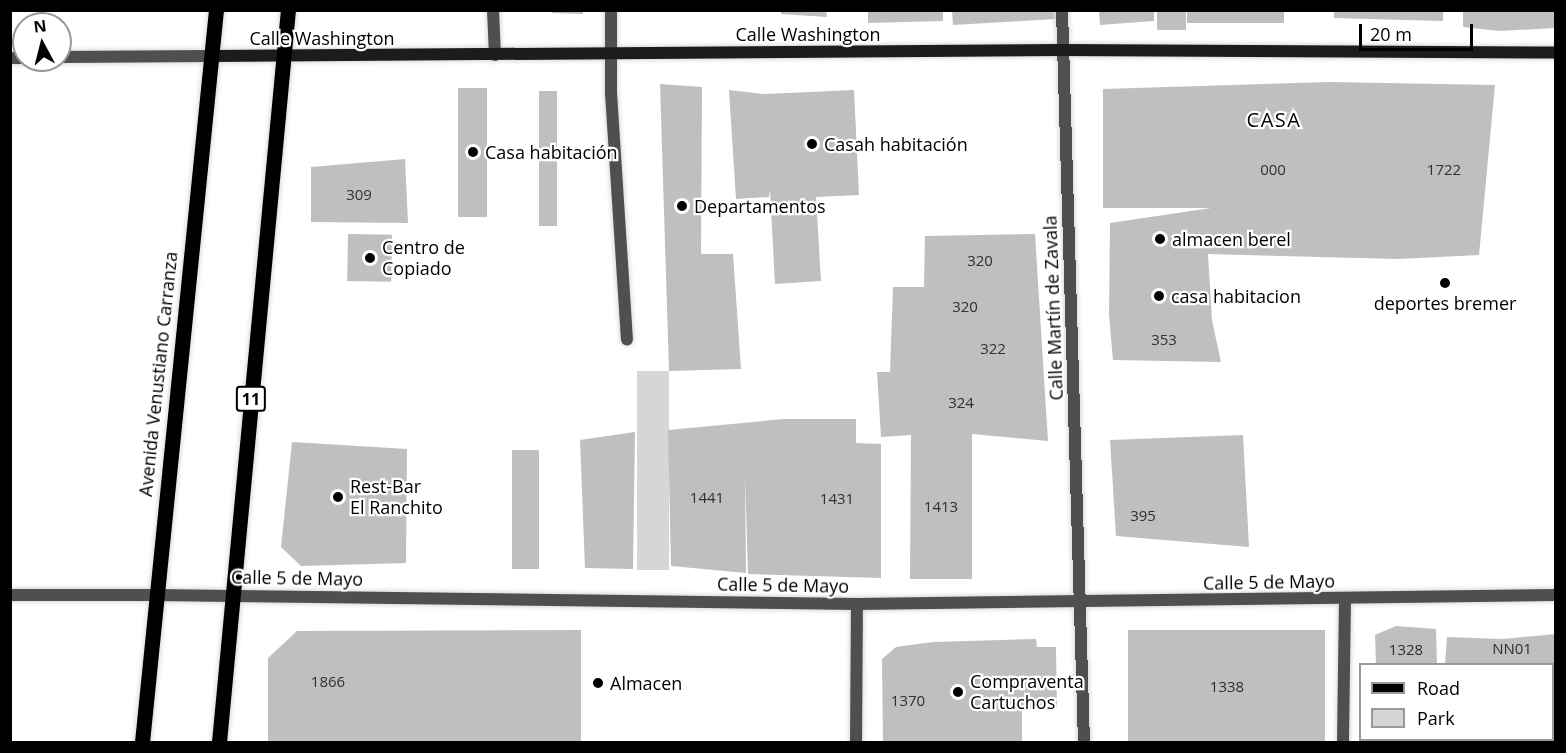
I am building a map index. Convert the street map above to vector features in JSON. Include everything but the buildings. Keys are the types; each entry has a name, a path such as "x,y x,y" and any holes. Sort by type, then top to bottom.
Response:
{"main road":[{"name":"Avenida Venustiano Carranza","path":"142,742 154,596 216,10"},
{"name":"11","path":"219,742 288,10"},
{"name":"Calle Washington","path":"211,56 1061,50 1556,53"}],"street":[{"path":"493,10 495,55"},
{"path":"611,10 611,54 627,339"},
{"name":"Calle Martín de Zavala","path":"1062,10 1061,50 1083,603 1084,742"},
{"name":"Calle Washington","path":"72,57 211,56"},
{"name":"Calle 5 de Mayo","path":"10,595 232,595 857,604 1083,603 1556,595"},
{"path":"1343,742 1344,599"},
{"path":"856,742 857,604"}],"green space":[{"path":"637,371 669,371 669,570 637,570"}],"place":[{"name":"Casah habitación","path":"812,144"},
{"name":"Casa habitación","path":"473,152"},
{"name":"Departamentos","path":"682,206"},
{"name":"almacen berel","path":"1160,239"},
{"name":"Centro de Copiado","path":"370,258"},
{"name":"deportes bremer","path":"1445,283"},
{"name":"casa habitacion","path":"1159,296"},
{"name":"Rest-Bar El Ranchito","path":"338,497"},
{"name":"Almacen","path":"598,683"},
{"name":"Compraventa Cartuchos","path":"958,692"}],"district":[{"name":"CASA","path":"1274,119"}]}
